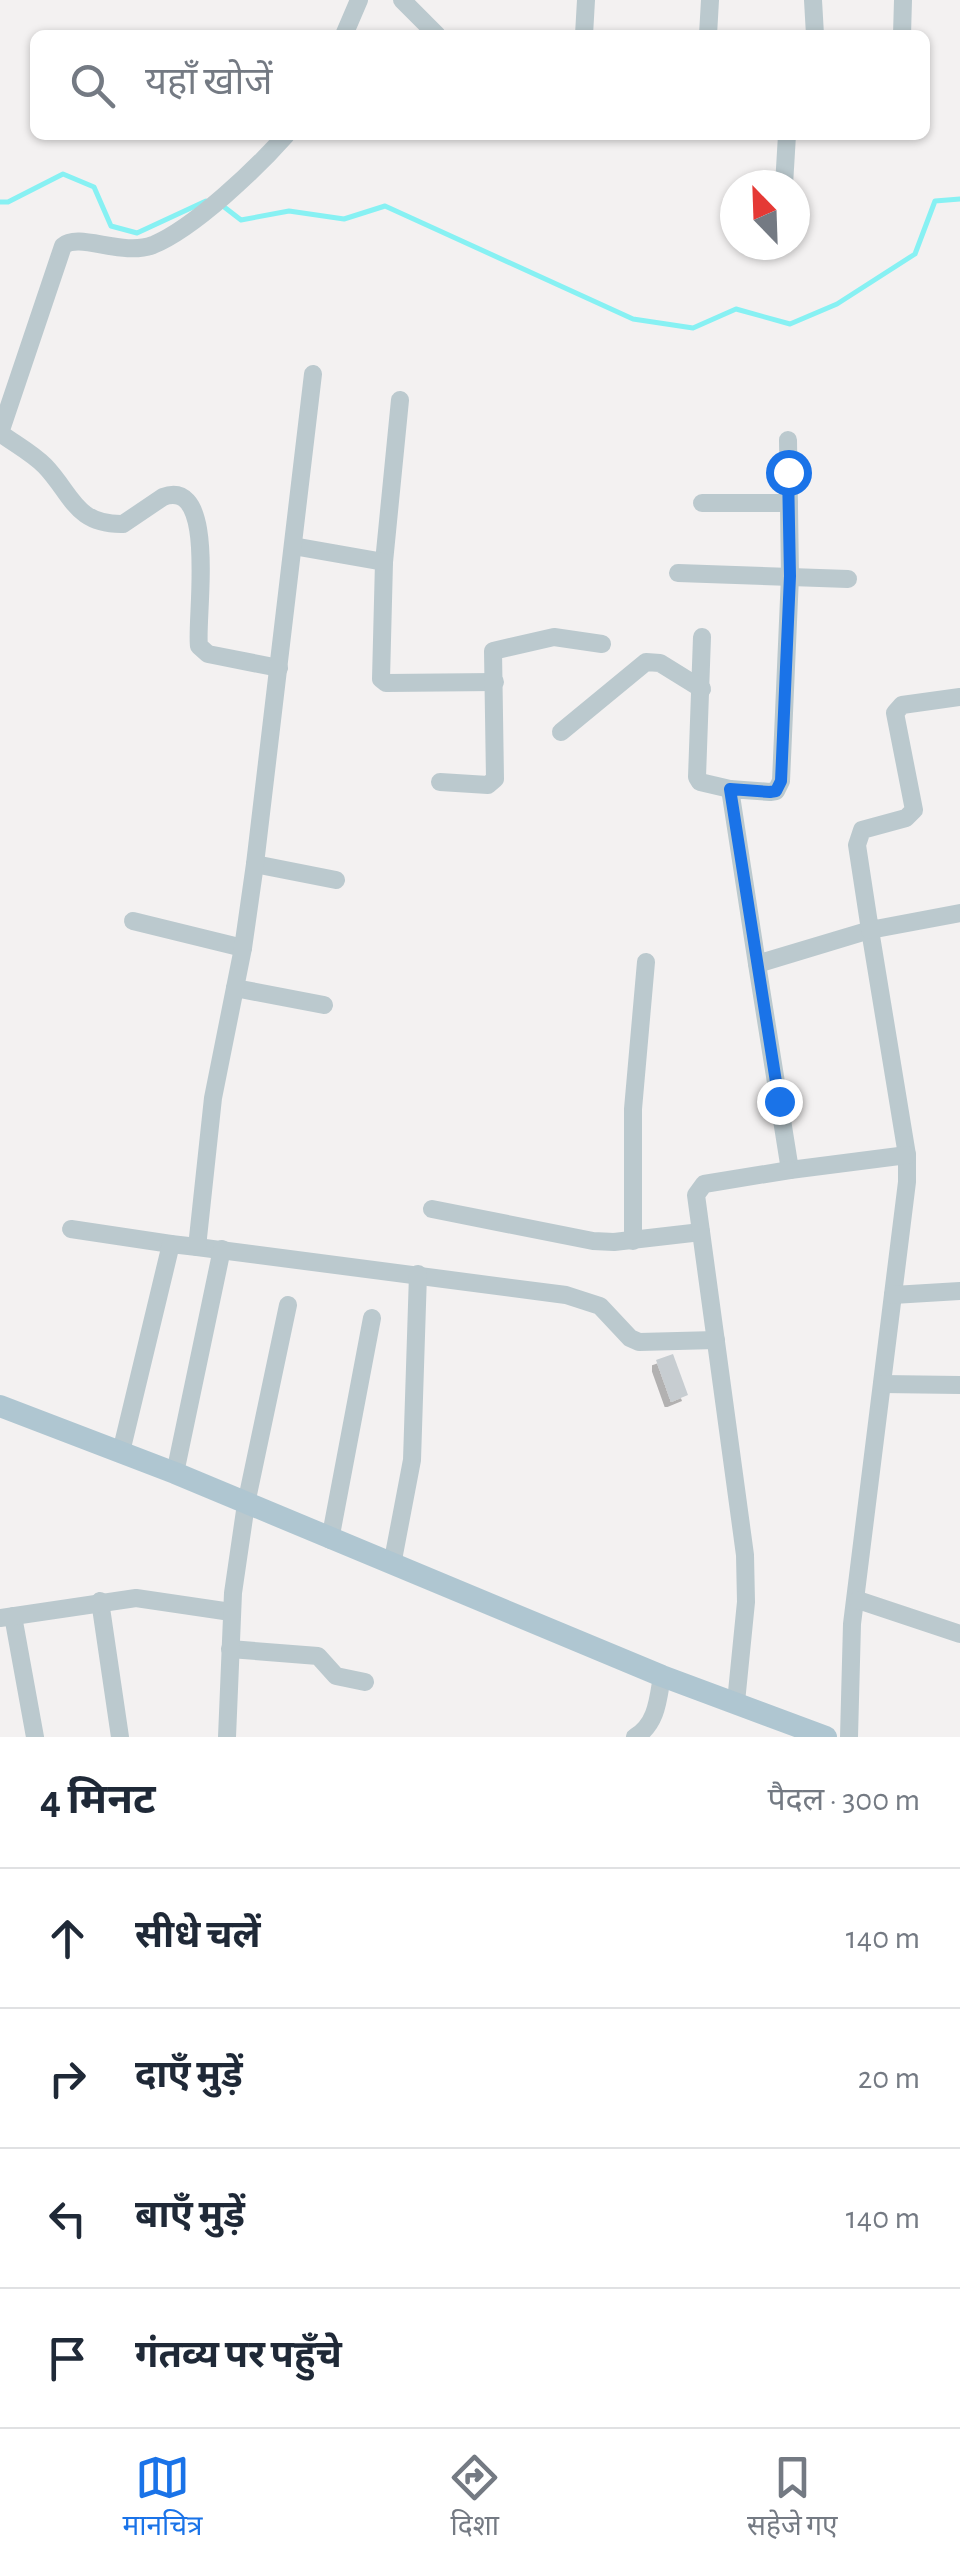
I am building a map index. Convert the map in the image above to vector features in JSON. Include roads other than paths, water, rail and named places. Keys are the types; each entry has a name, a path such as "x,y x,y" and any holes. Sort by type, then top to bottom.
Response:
{"main road":[{"path":"0,1406 174,1473 662,1676 826,1737"}],"street":[{"path":"346,30 360,0"},
{"path":"402,0 432,30"},
{"path":"584,30 586,0"},
{"path":"708,30 710,0"},
{"path":"813,0 815,30"},
{"path":"902,0 902,30"},
{"path":"278,668 208,654 199,646 200,539 184,498 170,494 163,497 124,524 86,515 70,502 42,463 0,433 62,246 75,240 124,250 152,246 256,170 282,140"},
{"path":"785,170 787,140"},
{"path":"197,1248 212,1098 236,988 255,864 313,374"},
{"path":"400,400 384,562 380,676 383,682 495,682"},
{"path":"702,637 697,777 700,782 730,789 776,791 781,781 790,576 788,440"},
{"path":"702,503 789,503"},
{"path":"293,546 384,562"},
{"path":"678,573 848,579"},
{"path":"440,782 493,783 496,774 492,656 498,648 554,638 602,644"},
{"path":"561,732 646,662 660,663 702,689"},
{"path":"849,1737 850,1647 907,1182 907,1155 858,836 870,826 906,818 914,810 895,714 902,705 960,697"},
{"path":"730,789 790,1170"},
{"path":"255,864 336,880"},
{"path":"757,964 870,930 960,913"},
{"path":"133,922 243,948"},
{"path":"634,1240 633,1110 646,962"},
{"path":"236,988 324,1005"},
{"path":"736,1702 746,1602 745,1556 698,1188 790,1170 907,1155"},
{"path":"432,1209 570,1239 634,1240 701,1232"},
{"path":"72,1229 584,1300 600,1306 630,1338 640,1342 716,1340"},
{"path":"121,1452 171,1244"},
{"path":"174,1473 222,1249"},
{"path":"392,1566 412,1460 418,1274"},
{"path":"892,1295 960,1290"},
{"path":"228,1737 231,1612 246,1504 288,1305"},
{"path":"330,1540 372,1318"},
{"path":"882,1384 960,1385"},
{"path":"35,1737 6,1617 136,1598 231,1612"},
{"path":"858,1600 960,1634"},
{"path":"100,1601 120,1737"},
{"path":"230,1649 311,1654 323,1660 336,1676 365,1682"},
{"path":"635,1737 644,1732 654,1717 662,1676"}],"waterway":[{"path":"0,202 8,202 63,174 94,187 111,226 137,233 206,201"},
{"path":"219,203 241,220 289,211 344,219 385,206 633,319 693,328 736,309 790,324 837,304 915,254 935,201 960,199"}]}
